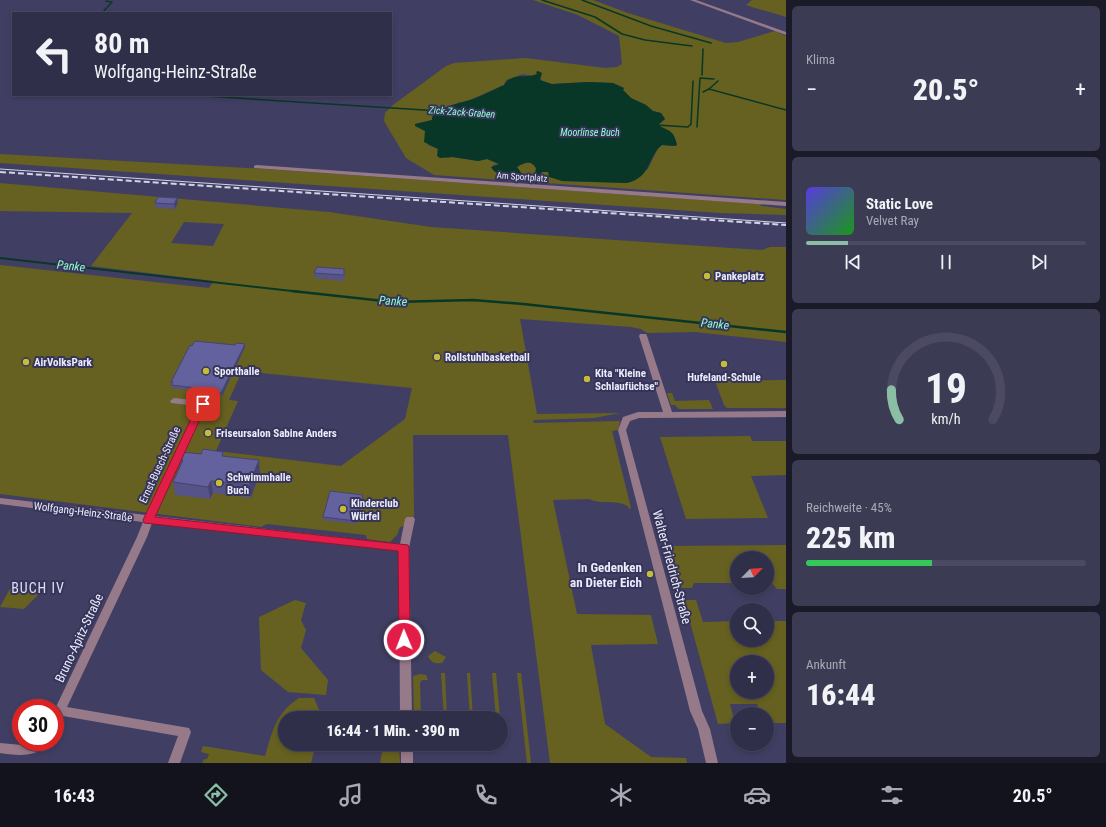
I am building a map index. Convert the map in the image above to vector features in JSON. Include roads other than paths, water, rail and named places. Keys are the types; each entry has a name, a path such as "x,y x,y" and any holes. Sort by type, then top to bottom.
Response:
{"street":[{"path":"692,0 786,34"},
{"name":"Am Sportplatz","path":"256,167 786,204"},
{"path":"643,336 668,414"},
{"name":"Ernst-Busch-Straße","path":"148,520 203,404 174,401"},
{"name":"Walter-Friedrich-Straße","path":"712,763 704,729 696,711 622,430 624,421 633,416 668,414 786,414"},
{"name":"Wolfgang-Heinz-Straße","path":"0,501 148,520 404,548"},
{"path":"406,711 404,548 410,519"},
{"name":"Bruno-Apitz-Straße","path":"64,700 142,537 148,520"},
{"name":"Bruno-Apitz-Straße","path":"64,716 184,732 174,763"},
{"path":"0,748 12,750"},
{"path":"407,751 407,763"}],"water":[{"name":"Moorlinse Buch","path":"538,71 542,73 540,80 552,84 589,82 613,83 624,88 623,90 631,98 646,105 653,111 661,113 665,119 658,125 672,133 677,145 662,145 657,150 645,172 635,180 627,183 562,181 549,177 548,172 542,172 537,177 535,176 536,168 531,163 525,163 517,167 522,174 509,177 500,175 493,170 491,167 499,164 487,159 478,161 453,157 440,158 437,156 438,149 424,142 425,131 415,126 415,124 432,120 432,117 443,108 481,96 504,85 511,78 537,74 536,72"}],"waterway":[{"path":"542,0 595,17 622,34 645,40 692,46"},
{"path":"582,0 651,26 711,43"},
{"name":"Zick-Zack-Graben","path":"103,12 112,2 106,1"},
{"path":"702,75 703,49"},
{"path":"697,127 700,78 714,79"},
{"name":"Zick-Zack-Graben","path":"657,125 688,127 691,124 693,81"},
{"path":"709,89 718,81"},
{"path":"703,92 709,89"},
{"path":"709,89 786,110"},
{"name":"Zick-Zack-Graben","path":"205,96 440,111"},
{"path":"536,183 537,173"},
{"name":"Panke","path":"0,258 296,291"},
{"name":"Panke","path":"292,291 296,291"},
{"name":"Panke","path":"296,291 393,302 473,300 523,304 786,332"},
{"name":"Panke","path":"296,291 301,292"}],"tram line":[{"path":"0,169 786,223"}],"railway":[{"path":"0,172 786,225"}],"place":[{"name":"Pankeplatz","path":"707,276"},
{"name":"Rollstuhlbasketball","path":"437,357"},
{"name":"AirVolksPark","path":"26,362"},
{"name":"Hufeland-Schule","path":"724,364"},
{"name":"Sporthalle","path":"206,371"},
{"name":"Kita \"Kleine Schlaufüchse\"","path":"587,379"},
{"name":"Friseursalon Sabine Anders","path":"208,433"},
{"name":"Schwimmhalle Buch","path":"219,483"},
{"name":"Kinderclub Würfel","path":"343,509"},
{"name":"In Gedenken an Dieter Eich","path":"650,574"}],"district":[{"name":"BUCH IV","path":"38,588"}]}
